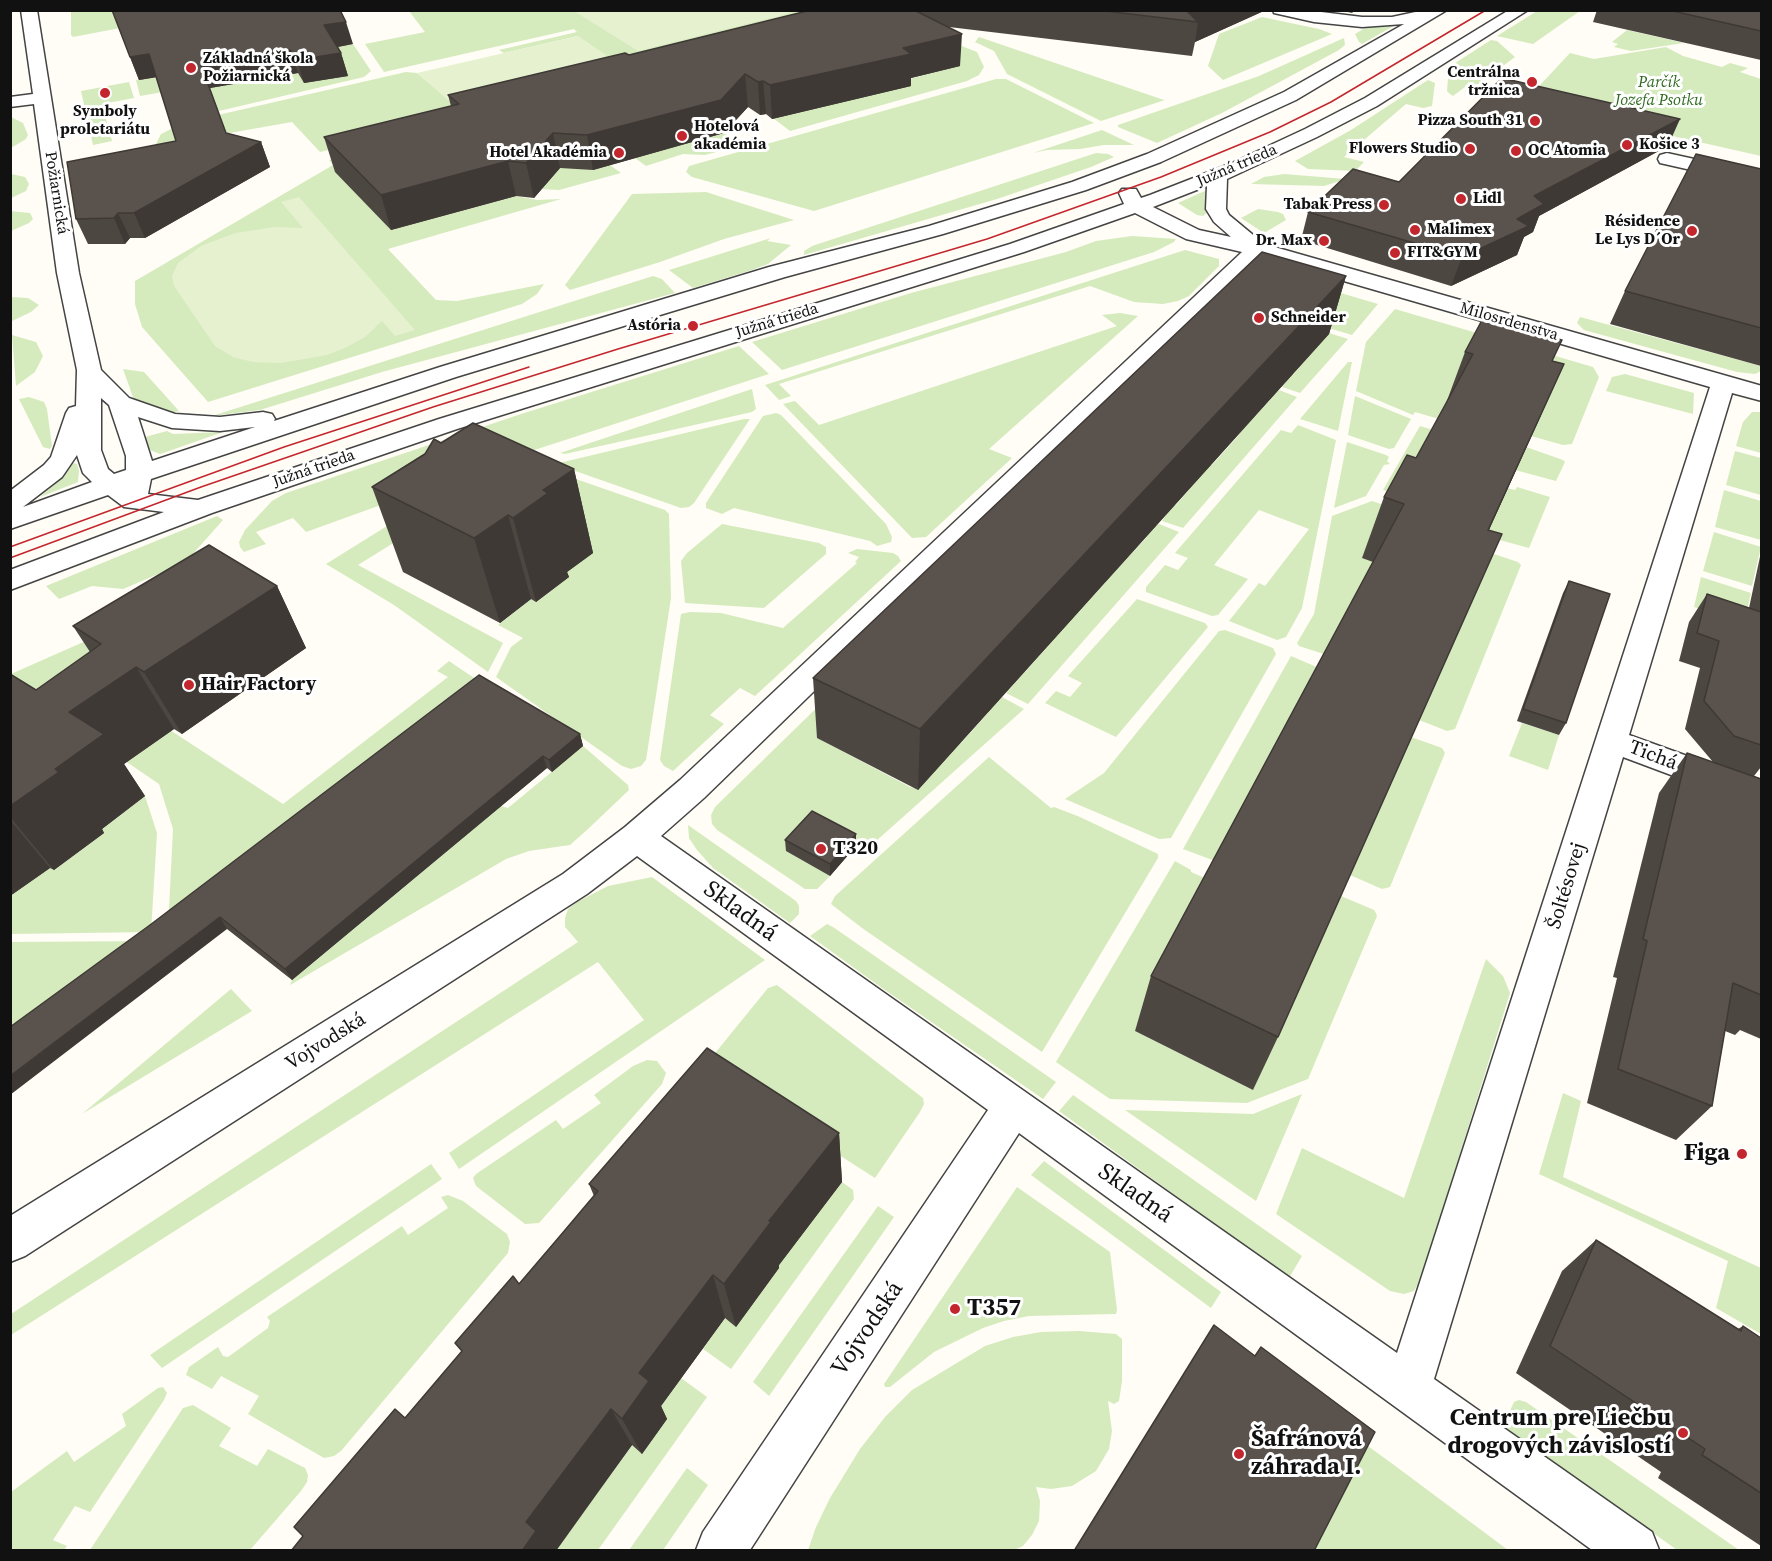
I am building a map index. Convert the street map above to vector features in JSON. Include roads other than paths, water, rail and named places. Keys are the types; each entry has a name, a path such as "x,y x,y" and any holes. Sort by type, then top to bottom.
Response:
{"street":[{"name":"Požiarnická","path":"30,10 68,273 90,374 88,450 96,473 133,501 203,507"},
{"path":"1280,10 1314,17 1362,22 1384,22 1439,10"},
{"path":"10,521 139,474 532,346 777,272 936,230 1127,169 1262,110 1356,46 1439,10"},
{"name":"Južná trieda","path":"10,581 203,507 448,424 1017,248 1141,198 1217,176 1311,133 1371,102 1521,10"},
{"path":"1314,17 1338,27 1356,46"},
{"path":"10,102 41,98"},
{"path":"1667,159 1761,180"},
{"path":"1127,169 1124,179 1141,198"},
{"name":"Milosrdenstva","path":"1217,176 1216,209 1221,218 1257,249"},
{"path":"637,837 692,789 1257,249 1141,198 1106,186 1079,186"},
{"name":"Milosrdenstva","path":"1141,198 1193,236"},
{"name":"Milosrdenstva","path":"1017,248 1132,230 1193,236 1257,249 1761,394"},
{"name":"Požiarnická","path":"10,504 52,471 63,459 90,374"},
{"path":"90,374 120,403 172,421 239,422 339,407"},
{"name":"Šoltésovej","path":"1408,1387 1613,741 1723,383"},
{"path":"62,561 108,530 133,501 139,474 139,456 120,403"},
{"name":"Tichá","path":"1613,741 1761,796"},
{"name":"Skladná","path":"637,837 1634,1551"},
{"name":"Vojvodská","path":"10,1241 575,884 637,837"},
{"name":"Vojvodská","path":"720,1551 1013,1107"}],"tram line":[{"path":"10,558 201,487 433,407 618,349 987,239 1161,177 1270,132 1331,102 1486,10"},
{"path":"10,547 284,447 529,367"}],"place":[{"name":"Základná škola Požiarnická","path":"191,68"},
{"name":"Centrálna tržnica","path":"1532,82"},
{"name":"Symboly proletariátu","path":"105,93"},
{"name":"Pizza South 31","path":"1535,121"},
{"name":"Hotelová akadémia","path":"682,136"},
{"name":"Košice 3","path":"1627,145"},
{"name":"Flowers Studio","path":"1470,149"},
{"name":"OC Atomia","path":"1516,151"},
{"name":"Hotel Akadémia","path":"619,153"},
{"name":"Lidl","path":"1461,199"},
{"name":"Tabak Press","path":"1384,205"},
{"name":"Malimex","path":"1415,230"},
{"name":"Résidence Le Lys D´Or","path":"1692,231"},
{"name":"Dr. Max","path":"1324,241"},
{"name":"FIT&GYM","path":"1395,253"},
{"name":"Schneider","path":"1259,318"},
{"name":"Astória","path":"693,326"},
{"name":"Hair Factory","path":"189,685"},
{"name":"T320","path":"821,849"},
{"name":"Figa","path":"1742,1154"},
{"name":"T357","path":"955,1309"},
{"name":"Centrum pre Liečbu drogových závislostí","path":"1683,1433"},
{"name":"Šafránová záhrada I.","path":"1239,1454"}],"park label":[{"name":"Parčík Jozefa Psotku","path":"1659,92"}]}
